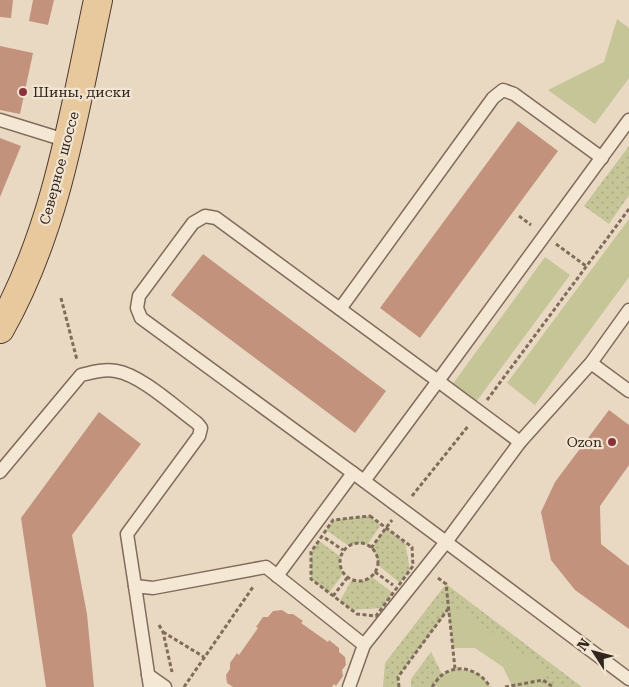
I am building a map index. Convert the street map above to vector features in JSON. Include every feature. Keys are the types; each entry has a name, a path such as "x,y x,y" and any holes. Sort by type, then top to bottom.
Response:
{"main road":[{"name":"Северное шоссе","path":"0,329 26,274 46,223 61,173 98,0"}],"lane":[{"path":"340,310 493,98 503,90 514,94 602,158"},
{"path":"0,120 68,141"},
{"path":"277,576 438,381 629,120"},
{"path":"520,442 216,218 205,216 193,222 139,296 136,308 141,318 359,477 629,679"},
{"path":"349,687 364,645 446,542 520,442 591,363 629,310"},
{"path":"591,363 629,391"},
{"path":"0,472 81,375 99,371 116,371 134,377 197,422 201,428 199,436 127,534 149,681 165,687"},
{"path":"135,586 153,588 266,568 364,645"}],"path":[{"path":"371,548 479,411 629,209"},
{"path":"61,298 81,375"},
{"path":"370,516 386,528 412,547 413,566 376,616 356,614 311,579 311,552 333,520 370,516"},
{"path":"322,536 343,550"},
{"path":"359,543 371,548 376,554 378,566 372,577 360,582 347,578 343,574 339,563 343,550 351,544 359,543"},
{"path":"184,687 266,568"},
{"path":"376,572 397,588"},
{"path":"333,596 347,578"},
{"path":"446,584 455,669"},
{"path":"399,687 398,677 448,609"},
{"path":"163,632 204,657"},
{"path":"432,687 442,674 455,669 470,670 485,679 490,687"},
{"path":"505,687 543,680 553,687"}],"green space":[{"path":"617,19 629,28 629,78 595,124 548,90 604,62"},
{"path":"629,146 629,195 609,224 584,206"},
{"path":"629,219 629,277 535,405 507,383"},
{"path":"545,257 570,275 476,402 452,385"},
{"path":"370,516 381,525 367,545 359,543 349,546 326,530 333,520"},
{"path":"386,528 405,542 410,570 400,583 378,565 376,554 371,548"},
{"path":"319,541 341,557 339,563 343,574 329,593 311,579 311,552"},
{"path":"372,577 393,593 382,608 352,610 340,601 351,581 360,582"},
{"path":"446,584 582,687 513,687 543,680 449,609 398,677 399,687 383,687 385,663"},
{"path":"448,609 461,610 545,669 543,680 512,686 503,667 475,648 453,648"},
{"path":"431,652 442,674 432,687 411,687 411,679"},
{"path":"455,669 466,670 479,675 490,687 432,687 442,674"}],"building":[{"path":"0,0 13,0 11,18 0,17"},
{"path":"33,0 54,0 48,25 29,21"},
{"path":"0,46 33,53 20,114 0,110"},
{"path":"518,121 558,151 420,338 380,308"},
{"path":"0,138 21,146 0,197"},
{"path":"203,254 386,391 355,433 171,295"},
{"path":"609,410 629,425 629,465 600,506 601,544 629,566 629,629 575,590 551,560 541,512 555,482"},
{"path":"99,412 141,444 72,535 87,614 94,687 46,687 21,518"},
{"path":"282,610 288,614 293,614 303,621 301,623 339,648 339,652 345,657 346,665 342,670 343,676 336,686 334,684 332,687 233,687 227,683 226,675 230,669 230,663 237,653 239,655 258,628 256,627 263,617 268,617 273,611"}],"place":[{"name":"Шины, диски","path":"23,92"},
{"name":"Ozon","path":"612,442"}]}
